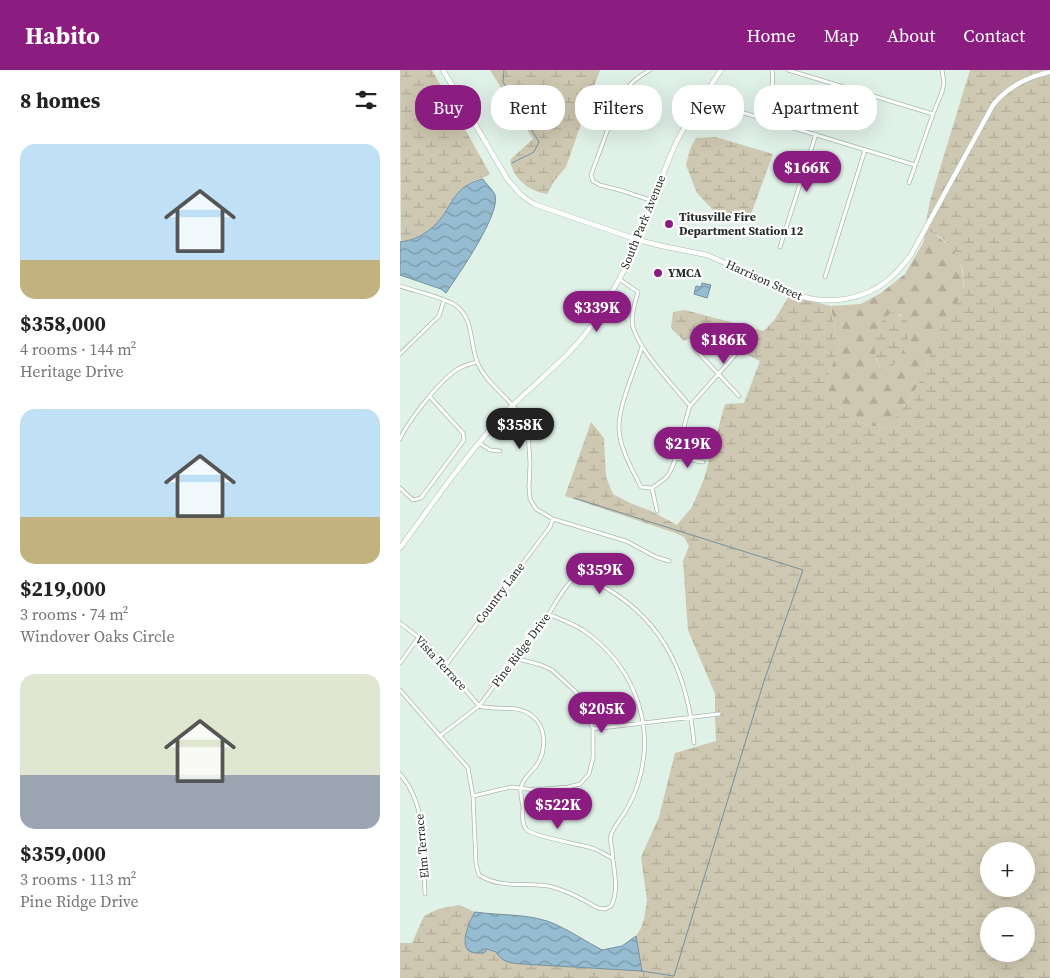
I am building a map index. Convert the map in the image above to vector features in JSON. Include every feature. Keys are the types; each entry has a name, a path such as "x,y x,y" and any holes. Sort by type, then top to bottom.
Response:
{"street":[{"name":"Harrison Street","path":"443,70 508,180 521,196 534,204 638,240 707,255 785,291 813,300 843,300 863,294 888,280 911,254 986,116 1002,94 1028,78 1050,72"},
{"path":"650,70 634,79 626,87 619,99 591,175 593,181 600,185 653,201"},
{"name":"South Park Avenue","path":"711,85 721,70"},
{"path":"772,70 773,85"},
{"path":"788,70 933,114"},
{"path":"910,183 915,164 942,92 943,72"},
{"name":"South Park Avenue","path":"400,548 462,463 479,443 513,405 550,372 578,343 593,323 619,279 638,240 677,141 684,130"},
{"path":"802,130 915,164"},
{"path":"780,247 816,134"},
{"path":"825,276 865,150"},
{"path":"619,279 638,292 632,326 642,347 690,406"},
{"path":"400,286 454,304 465,315 471,332 477,362 484,376 513,405 525,421 528,431 530,499 536,509 553,519 626,541 656,558 669,561"},
{"path":"400,354 439,316 444,300"},
{"path":"642,347 622,406 619,430 626,457 641,487 652,488 668,476 676,458 684,422 690,406 736,354"},
{"path":"694,348 740,396"},
{"path":"400,438 430,397 456,370 477,362"},
{"path":"400,488 413,500 421,498 464,440 463,433 430,397"},
{"path":"479,443 490,450 500,452"},
{"path":"676,458 703,462"},
{"path":"652,488 658,512"},
{"name":"Country Lane","path":"446,666 550,527 553,519"},
{"name":"Pine Ridge Drive","path":"441,735 479,706 570,582 577,577 586,577 613,592 638,611 661,638 682,679 692,718 694,743"},
{"path":"400,690 468,768 473,796 476,864 479,875 487,880 509,885 532,884 560,889 598,908 605,909 611,906 616,895 611,836 635,793 643,764 645,744 643,723 632,687 618,663 607,650 582,630 548,614"},
{"name":"Vista Terrace","path":"400,623 418,636 479,706"},
{"path":"400,663 418,636"},
{"path":"473,796 511,787 535,790 568,787 580,784 589,774 593,758 593,729 576,692 562,678 541,665 515,658"},
{"path":"479,706 516,710 530,714 539,722 544,735 541,758 525,779 521,788 523,820 527,830 534,835 595,849 612,858"},
{"path":"593,729 719,714"},
{"name":"Elm Terrace","path":"400,774 411,788 420,817 426,894"}],"green space":[{"path":"400,70 432,70 440,85 415,85 415,130 465,130 490,174 464,187 430,230 401,243"},
{"path":"490,70 600,70 595,85 575,85 575,130 579,130 566,167 555,180 547,194 534,190 523,183 515,173 510,160 533,139 527,130 565,130 565,85 499,85"},
{"path":"970,70 1047,70 1016,82 991,104 926,222 930,201"},
{"path":"1050,74 1050,978 400,978 400,943 412,943 424,916 438,909 459,905 475,912 470,920 464,942 496,952 522,964 642,971 636,936 644,920 647,900 641,857 659,817 675,753 716,741 715,717 721,716 721,712 715,712 715,694 688,630 683,561 689,546 684,537 565,496 591,422 604,438 606,477 613,494 677,525 692,507 704,479 725,404 744,403 760,361 747,355 753,349 754,344 746,340 739,341 729,347 700,336 684,341 671,328 673,312 685,310 764,331 775,319 789,296 831,306 835,333 840,344 827,379 826,391 833,402 856,422 886,429 917,386 940,329 960,298 964,284 964,275 956,255 943,239 926,231 994,106 1012,89"},
{"path":"715,137 773,154 748,222 737,223 713,210 697,193 686,165 690,149 696,138"},
{"path":"926,231 932,232 953,248 959,258 964,279 963,292 928,362 922,379 899,415 886,429 856,422 833,402 826,391 827,379 840,344 835,333 831,306 861,304 881,293 905,274 923,243","holes":["899,314 912,326 882,372 876,359"]},
{"path":"892,312 904,318 912,326 902,352 896,363 886,374 882,372 878,364 875,340 876,332 880,325"}],"water":[{"path":"483,179 495,195 492,216 446,293 441,289 400,275 400,242 420,236 429,230 437,223 460,191 473,182"},
{"path":"702,283 711,285 707,298 694,294 696,286 701,287"},
{"path":"475,912 537,918 563,928 602,950 622,946 636,936 642,971 515,963 507,962 498,956 496,952 487,949 484,953 471,952 466,946 465,937 468,925"}],"waterway":[{"path":"504,70 503,82 539,142 534,152 512,163"},
{"path":"574,498 803,570 764,681 674,976 641,971"}],"place":[{"name":"Titusville Fire Department Station 12","path":"669,224"},
{"name":"YMCA","path":"658,273"}]}
